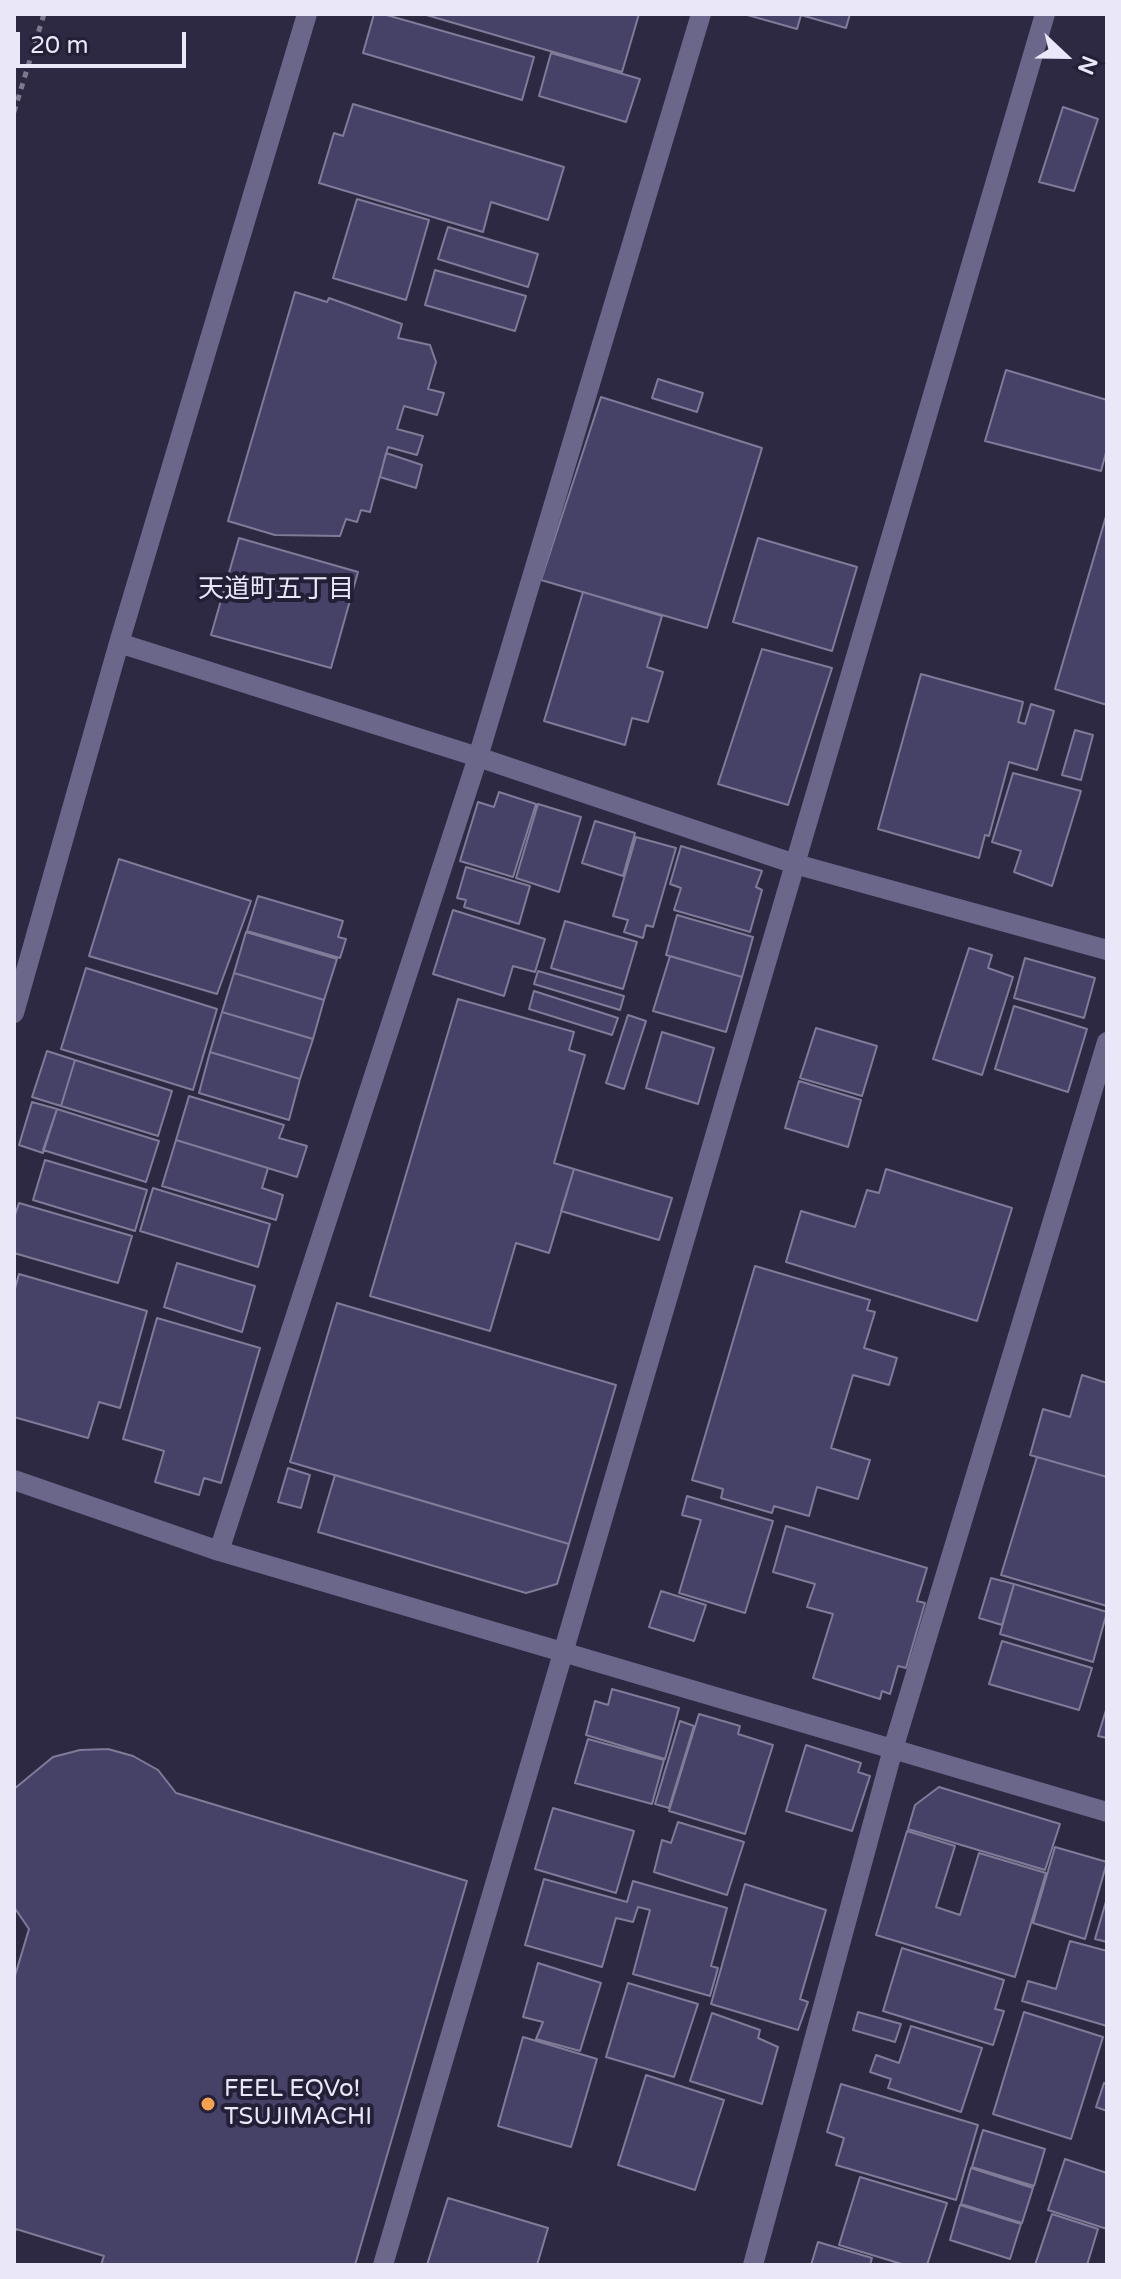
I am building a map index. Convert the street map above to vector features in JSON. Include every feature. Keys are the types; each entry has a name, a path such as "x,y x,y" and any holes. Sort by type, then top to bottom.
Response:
{"street":[{"path":"14,1013 119,643 307,14"},
{"path":"219,1551 478,757 701,14"},
{"path":"383,2265 1045,14"},
{"path":"119,643 478,757 795,864 1107,950"},
{"path":"753,2265 893,1749 1107,1042"},
{"path":"14,1480 219,1551 1107,1812"}],"path":[{"path":"14,112 44,14"}],"building":[{"path":"374,14 534,57 522,100 363,53"},
{"path":"423,14 639,14 622,72"},
{"path":"744,14 850,14 846,28 801,15 797,29"},
{"path":"551,53 640,79 626,122 539,96"},
{"path":"353,104 564,167 548,220 491,202 483,232 319,183 334,133 343,136"},
{"path":"1063,107 1098,119 1074,191 1039,182"},
{"path":"357,199 429,220 406,300 333,278"},
{"path":"448,227 538,254 528,287 438,259"},
{"path":"435,270 526,296 515,331 425,305"},
{"path":"295,292 327,302 329,298 402,324 398,338 430,345 436,362 428,389 444,393 437,415 404,406 397,429 423,436 417,455 388,447 370,512 361,510 357,522 346,519 340,536 275,535 228,521"},
{"path":"1006,370 1107,400 1107,449 1101,471 985,441"},
{"path":"658,379 703,393 697,412 652,398"},
{"path":"601,397 762,448 707,628 541,580"},
{"path":"386,453 422,465 416,488 380,477"},
{"path":"1107,513 1107,705 1055,689"},
{"path":"239,538 358,572 331,668 211,635"},
{"path":"758,538 857,567 832,651 733,622"},
{"path":"583,592 662,616 647,667 663,672 648,722 632,718 625,745 544,721"},
{"path":"762,649 832,668 788,805 718,784"},
{"path":"921,674 1023,702 1018,722 1025,724 1031,704 1054,711 1037,770 1009,762 989,836 985,835 979,858 878,829"},
{"path":"1075,730 1093,735 1081,780 1062,775"},
{"path":"1013,773 1081,791 1052,886 1014,872 1021,851 992,842"},
{"path":"499,792 536,804 513,877 460,861 478,802 494,807"},
{"path":"538,804 581,817 559,892 516,878"},
{"path":"595,821 635,833 623,876 582,863"},
{"path":"636,837 676,848 653,927 646,925 643,938 624,932 628,920 613,916"},
{"path":"681,846 762,871 756,887 762,890 750,932 674,910 681,888 670,884"},
{"path":"119,859 251,901 217,994 89,956"},
{"path":"466,867 530,886 519,924 464,907 466,900 457,898"},
{"path":"258,896 343,921 338,937 346,939 340,958 247,931"},
{"path":"453,910 545,939 535,972 513,966 504,996 433,974"},
{"path":"677,915 753,937 742,977 666,955"},
{"path":"565,921 637,942 623,989 551,968"},
{"path":"246,932 337,959 324,1000 234,973"},
{"path":"969,948 992,955 988,968 1013,977 982,1075 933,1059"},
{"path":"670,956 742,977 726,1032 653,1011"},
{"path":"1025,958 1095,978 1084,1018 1014,998"},
{"path":"86,968 217,1009 193,1090 61,1049"},
{"path":"538,971 624,996 620,1010 534,984"},
{"path":"234,973 324,1000 313,1039 222,1012"},
{"path":"534,991 618,1018 612,1035 529,1009"},
{"path":"458,999 574,1032 569,1050 585,1055 554,1163 574,1169 549,1253 516,1243 490,1331 370,1296"},
{"path":"1014,1006 1087,1029 1068,1092 995,1069"},
{"path":"222,1012 313,1039 300,1079 210,1052"},
{"path":"628,1015 646,1021 624,1089 606,1083"},
{"path":"816,1028 877,1046 862,1096 800,1078"},
{"path":"662,1032 714,1048 698,1104 646,1088"},
{"path":"47,1051 75,1060 61,1106 32,1097"},
{"path":"210,1052 300,1079 289,1120 199,1093"},
{"path":"75,1060 172,1091 158,1136 61,1106"},
{"path":"799,1081 861,1100 848,1147 785,1128"},
{"path":"189,1096 284,1125 279,1138 307,1146 297,1177 176,1140"},
{"path":"32,1102 57,1109 43,1153 19,1145"},
{"path":"57,1109 159,1141 146,1182 43,1150"},
{"path":"176,1140 268,1168 262,1188 283,1195 276,1220 162,1186"},
{"path":"45,1160 147,1190 135,1231 33,1200"},
{"path":"574,1169 672,1198 659,1240 561,1211"},
{"path":"886,1169 1012,1208 977,1321 786,1262 801,1211 855,1227 867,1190 879,1193"},
{"path":"153,1188 270,1224 258,1267 140,1231"},
{"path":"19,1203 132,1236 118,1283 14,1253 14,1218"},
{"path":"177,1263 255,1286 242,1332 164,1307"},
{"path":"755,1266 870,1300 867,1310 875,1312 864,1348 897,1358 889,1385 853,1375 831,1448 870,1460 858,1499 817,1487 809,1516 774,1506 772,1513 721,1498 723,1489 692,1480"},
{"path":"19,1274 147,1311 120,1408 99,1402 88,1438 14,1417 14,1292"},
{"path":"337,1303 616,1385 569,1544 290,1462"},
{"path":"157,1318 260,1348 221,1483 204,1478 199,1495 155,1482 164,1451 123,1439"},
{"path":"1082,1375 1107,1383 1107,1477 1030,1455 1043,1409 1070,1417"},
{"path":"1037,1457 1107,1477 1107,1606 1001,1575"},
{"path":"288,1468 310,1475 301,1508 278,1502"},
{"path":"335,1475 569,1544 557,1584 526,1593 318,1532"},
{"path":"687,1496 773,1521 745,1613 679,1593 701,1520 682,1515"},
{"path":"786,1526 927,1568 917,1601 925,1603 906,1668 898,1666 890,1694 882,1691 880,1699 813,1678 833,1614 807,1607 815,1584 773,1572"},
{"path":"991,1578 1014,1584 1002,1625 979,1618"},
{"path":"1014,1584 1107,1612 1093,1662 1000,1634"},
{"path":"661,1591 706,1605 694,1641 649,1627"},
{"path":"1002,1641 1092,1668 1079,1710 989,1684"},
{"path":"612,1689 679,1708 665,1759 586,1735 595,1701 608,1705"},
{"path":"1107,1707 1107,1738 1098,1736"},
{"path":"699,1714 740,1726 738,1734 773,1745 745,1834 669,1811"},
{"path":"680,1721 694,1726 669,1808 655,1804"},
{"path":"588,1739 664,1760 652,1804 575,1783"},
{"path":"806,1745 861,1763 858,1772 870,1776 852,1831 786,1811"},
{"name":"FEEL EQVo! TSUJIMACHI","path":"108,1749 133,1756 158,1770 176,1793 467,1881 355,2265 101,2265 104,2256 16,2229 14,2235 14,1979 29,1929 14,1907 14,1789 53,1757 80,1750"},
{"path":"939,1787 1060,1824 1045,1870 908,1829 915,1805"},
{"path":"553,1808 634,1831 616,1893 535,1869"},
{"path":"678,1822 744,1842 727,1895 654,1872 662,1840 671,1843"},
{"path":"907,1831 955,1846 936,1907 960,1915 979,1853 1046,1873 1015,1977 876,1935"},
{"path":"1055,1847 1107,1862 1085,1939 1033,1923"},
{"path":"544,1879 627,1902 633,1881 727,1908 711,1966 718,1968 710,1996 633,1974 650,1910 638,1907 633,1922 616,1918 602,1967 525,1945"},
{"path":"745,1884 826,1910 800,1999 808,2002 798,2030 711,2004"},
{"path":"1107,1898 1107,1942 1095,1939"},
{"path":"1070,1941 1107,1951 1107,2026 1022,2001 1028,1981 1056,1989"},
{"path":"902,1948 1004,1980 995,2009 1004,2011 993,2045 883,2011"},
{"path":"538,1963 601,1983 580,2051 536,2039 543,2022 523,2017"},
{"path":"628,1983 698,2004 674,2077 606,2057"},
{"path":"858,2012 901,2024 895,2042 853,2030"},
{"path":"1024,2012 1103,2037 1071,2139 993,2114"},
{"path":"712,2013 760,2030 758,2038 778,2047 762,2104 690,2081"},
{"path":"911,2026 982,2048 961,2112 888,2088 891,2079 870,2072 876,2055 899,2063"},
{"path":"523,2037 597,2059 571,2147 498,2126"},
{"path":"646,2075 724,2100 695,2190 618,2165"},
{"path":"1104,2083 1107,2084 1107,2111 1096,2107"},
{"path":"841,2084 978,2125 956,2200 836,2165 844,2138 827,2132"},
{"path":"983,2130 1045,2149 1034,2186 972,2167"},
{"path":"1065,2159 1107,2173 1107,2229 1048,2210"},
{"path":"971,2168 1033,2188 1022,2223 961,2204"},
{"path":"860,2177 947,2203 927,2265 905,2265 839,2245"},
{"path":"448,2198 548,2228 537,2265 427,2265"},
{"path":"960,2205 1021,2224 1010,2259 950,2240"},
{"path":"1052,2214 1098,2229 1087,2265 1035,2265"},
{"path":"818,2242 872,2258 870,2265 811,2265"}],"place":[{"name":"FEEL EQVo! TSUJIMACHI","path":"208,2104"}],"district":[{"name":"天道町五丁目","path":"276,590"}]}
